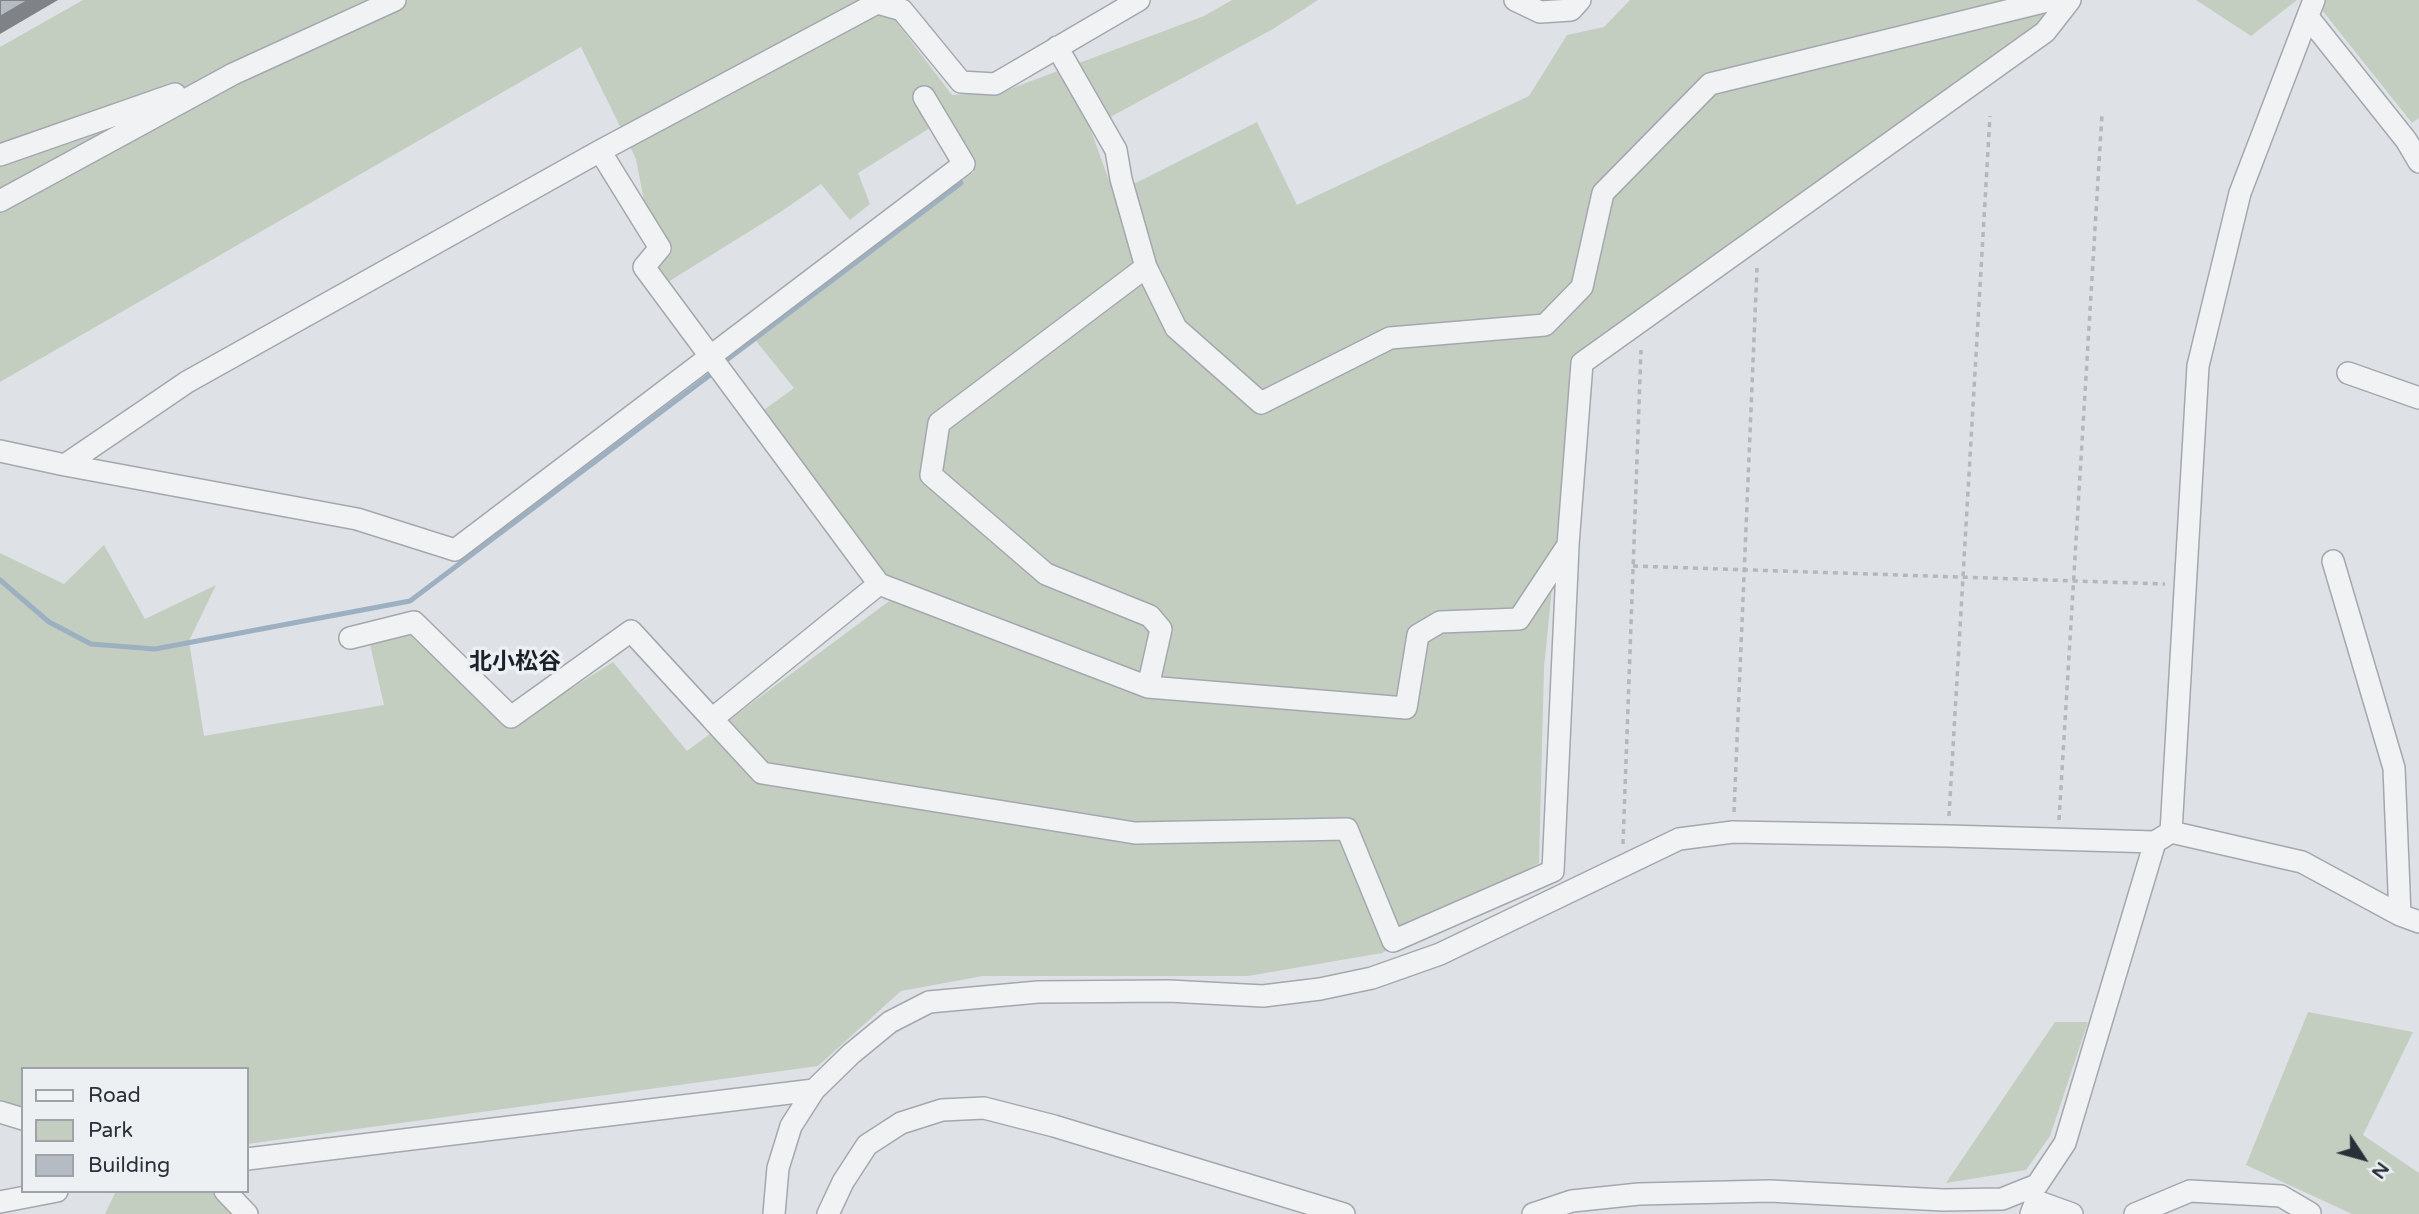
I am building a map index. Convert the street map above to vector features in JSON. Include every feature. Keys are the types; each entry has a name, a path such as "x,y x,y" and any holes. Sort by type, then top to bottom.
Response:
{"street":[{"path":"0,201 233,74 394,0"},
{"path":"65,465 187,382 600,151 874,2 902,10 961,82 995,84 1139,0"},
{"path":"1515,0 1540,12 1572,10 1580,0"},
{"path":"1057,47 1116,150 1121,179 1146,267 1175,328 1261,403 1390,338 1545,325 1582,287 1603,193 1710,84 2051,0"},
{"path":"350,638 414,622 512,717 631,631 762,773 1135,832 1347,829 1393,941 1553,871 1568,545 1582,363 2045,32 2070,0"},
{"path":"2311,9 2419,162"},
{"path":"1533,1214 1572,1201 1639,1194 1770,1191 1940,1207 2002,1199 2037,1185 2065,1143 2163,837 2185,584 2198,366 2240,193 2311,9"},
{"path":"0,155 233,74"},
{"path":"0,451 356,519 455,550 964,163 924,97"},
{"path":"600,151 660,248 645,267 879,584 1149,687 1405,708 1418,635 1440,622 1519,619 1568,545"},
{"path":"1146,267 939,423 931,475 1046,574 1150,616 1161,629 1149,687"},
{"path":"2348,373 2419,398"},
{"path":"2333,561 2394,768 2410,918"},
{"path":"712,719 879,584"},
{"path":"774,1214 778,1168 791,1126 814,1090 890,1021 929,1002 1038,992 1169,990 1263,996 1346,984 1372,978 1440,954 1679,838 1733,832 2058,839 2163,837 2302,862 2410,918"},
{"path":"248,1159 814,1090"},
{"path":"828,1214 843,1182 867,1145 901,1123 942,1110 984,1108 1054,1126 1344,1214"},
{"path":"0,1112 21,1118"},
{"path":"2136,1214 2190,1191 2281,1196 2311,1214"},
{"path":"0,1202 47,1193"},
{"path":"227,1193 247,1214"},
{"path":"2031,1214 2036,1201 2072,1214"}],"path":[{"path":"2058,839 2102,114"},
{"path":"1948,835 1990,116"},
{"path":"1733,832 1757,268"},
{"path":"1623,864 1641,350"},
{"path":"1633,566 2185,584"}],"green space":[{"path":"83,0 901,0 892,16 952,95 1002,92 1204,16 1232,0 1318,0 1273,29 1090,128 1114,194 1257,122 1297,205 1529,96 1567,35 1604,27 1630,0 2056,0 2034,32 1575,357 1544,668 1539,863 1382,953 1248,976 983,976 901,991 818,1066 248,1144 248,1067 21,1067 21,1108 0,1102 0,553 64,584 104,545 145,619 216,585 189,641 204,736 384,705 369,640 408,633 509,728 613,662 687,751 892,599 761,412 794,388 752,336 865,246 974,172 941,121 858,173 870,204 850,220 821,184 668,282 657,268 636,159 581,47 0,382 0,47"},
{"path":"2196,0 2297,0 2251,36"},
{"path":"2314,0 2419,0 2419,118 2412,123"},
{"path":"2308,1012 2413,1032 2363,1135 2419,1173 2419,1214 2352,1214 2246,1165"},
{"path":"2055,1022 2088,1022 2050,1136 2026,1170 1946,1183"},
{"path":"115,1193 227,1193 247,1214 105,1214"}],"building":[{"path":"0,0 29,0 0,17"}],"waterway":[{"path":"724,362 961,183"},
{"path":"0,580 49,622 91,644 155,649 410,601 710,375"}],"district":[{"name":"北小松谷","path":"515,663"}]}
